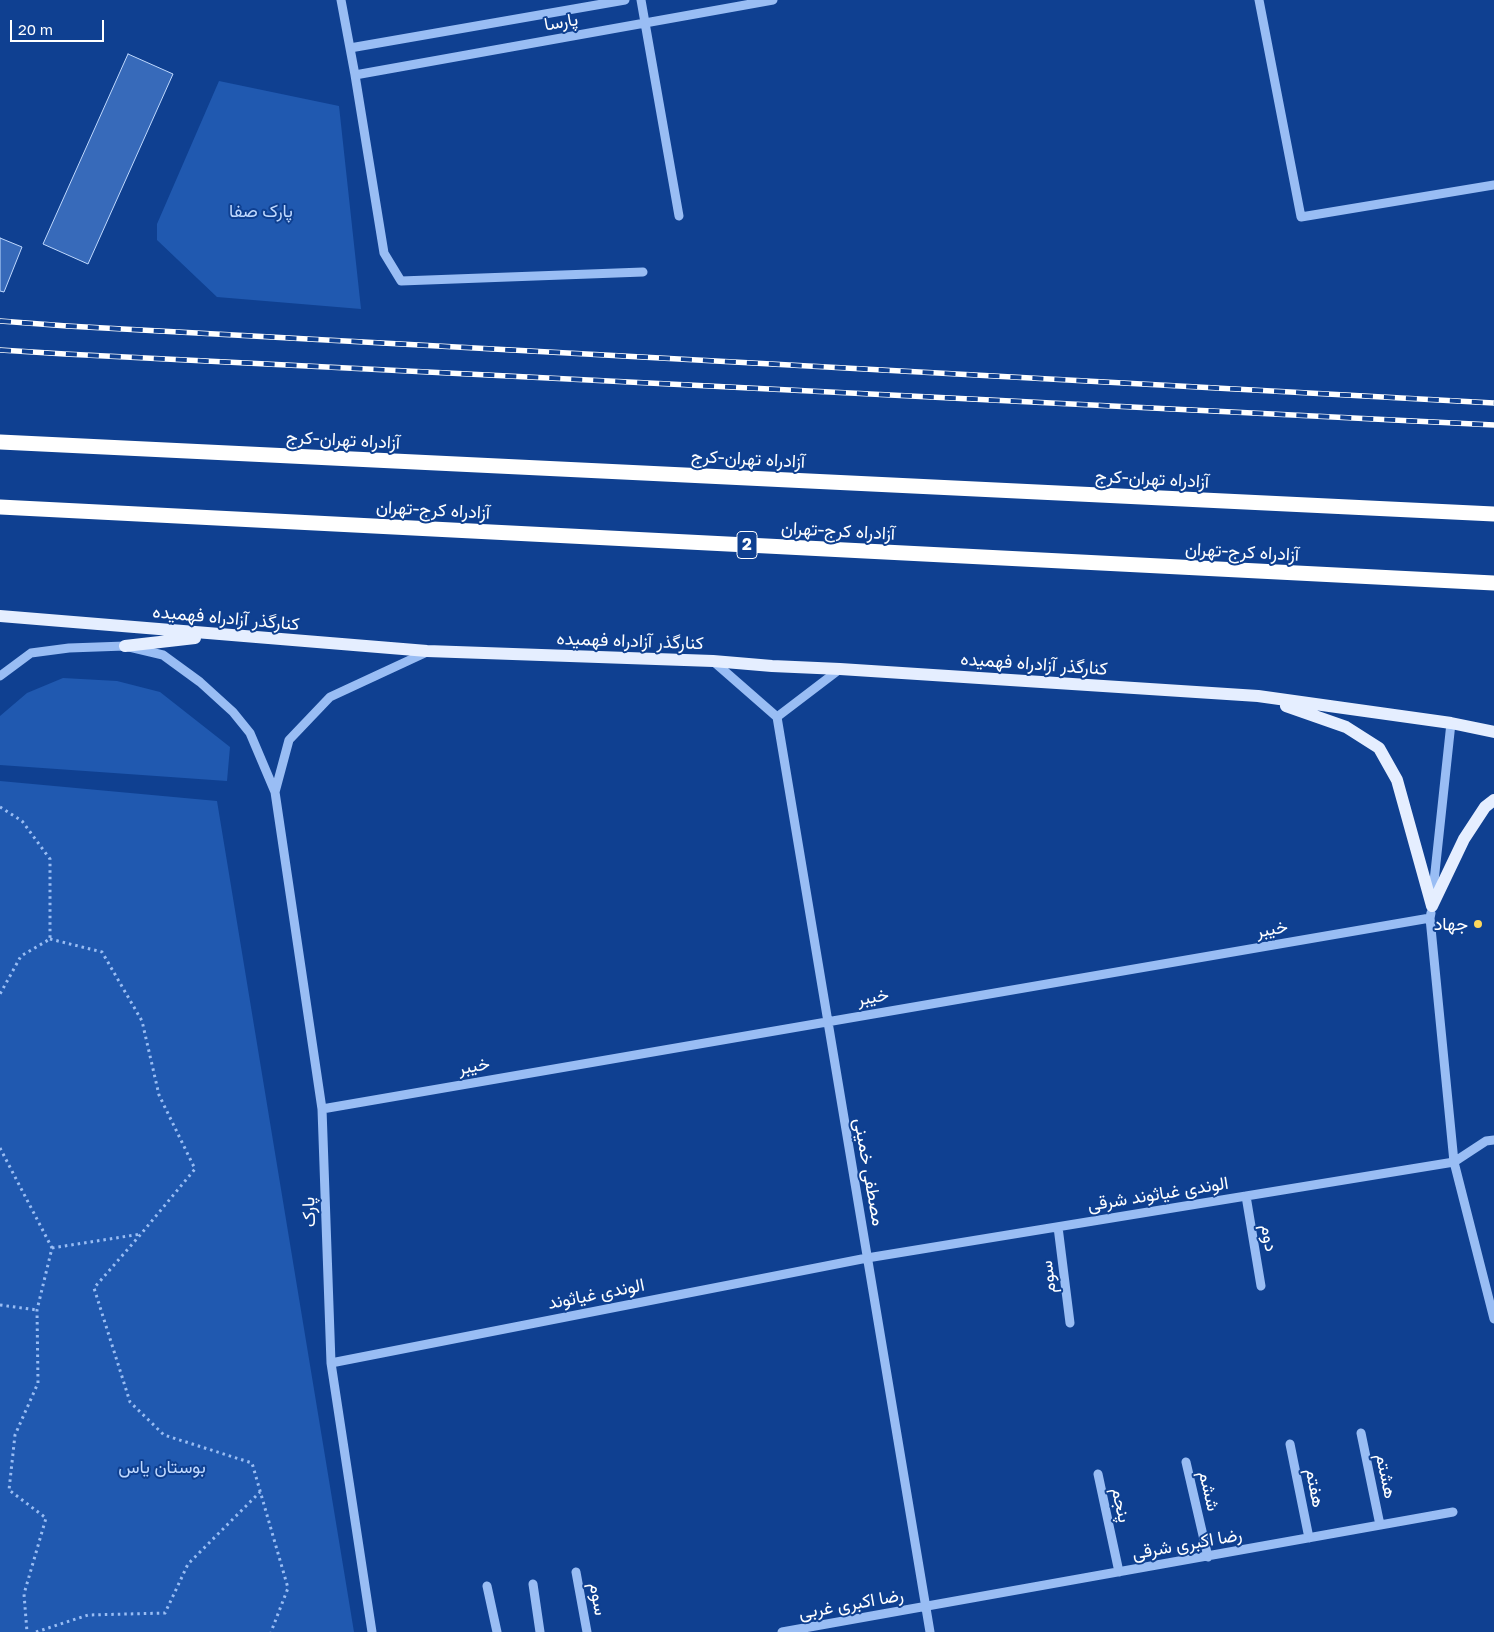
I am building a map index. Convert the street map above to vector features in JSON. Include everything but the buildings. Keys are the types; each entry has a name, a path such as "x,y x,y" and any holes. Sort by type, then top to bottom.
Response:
{"highway":[{"name":"آزادراه تهران-کرج","path":"0,442 1494,514"},
{"name":"آزادراه کرج-تهران","path":"0,508 1494,583"}],"main road":[{"name":"کنارگذر آزادراه فهمیده","path":"0,616 427,651 713,661 1258,696"},
{"path":"125,646 222,635"},
{"path":"1258,696 1451,723 1494,732"},
{"path":"1258,696 1346,726 1379,748 1397,780 1431,912"},
{"path":"1431,912 1464,839 1485,807 1494,800"}],"street":[{"path":"340,0 355,75 384,253 401,281 643,272"},
{"name":"پارسا","path":"350,48 625,0"},
{"path":"641,0 679,216"},
{"name":"پارسا","path":"355,75 773,0"},
{"path":"1259,0 1301,217 1494,185"},
{"path":"0,676 32,653 69,648 125,646 162,655 200,682 233,712 250,733 275,792"},
{"path":"275,792 290,740 330,697 427,651"},
{"path":"713,661 777,716 840,668"},
{"name":"مصطفی خمینی","path":"777,716 930,1632"},
{"path":"1451,723 1431,912 1454,1162 1494,1319"},
{"name":"پارک","path":"275,792 322,1109 331,1363 372,1632"},
{"name":"خیبر","path":"322,1109 828,1022 1431,912"},
{"path":"1454,1162 1486,1142 1494,1140"},
{"name":"الوندی غیاثوند شرقی","path":"867,1258 1454,1162"},
{"name":"دوم","path":"1246,1196 1261,1286"},
{"name":"سوم","path":"1058,1227 1070,1323"},
{"name":"الوندی غیاثوند","path":"331,1363 867,1258"},
{"name":"هشتم","path":"1361,1433 1380,1525"},
{"name":"هفتم","path":"1290,1444 1309,1538"},
{"name":"ششم","path":"1186,1462 1208,1557"},
{"name":"پنجم","path":"1098,1474 1119,1572"},
{"name":"رضا اکبری شرقی","path":"926,1607 1453,1512"},
{"name":"سوم","path":"576,1572 587,1632"},
{"path":"534,1584 540,1632"},
{"path":"487,1586 497,1632"},
{"name":"رضا اکبری غربی","path":"782,1632 926,1607"}],"path":[{"path":"0,807 22,821 50,859 50,939"},
{"path":"0,994 21,956 50,939 102,952 142,1021 159,1095 195,1168 94,1288 130,1402 164,1434 252,1462 288,1588 271,1632"},
{"path":"0,1148 52,1248 37,1310 38,1383 15,1435 8,1490 46,1518 24,1594 27,1632"},
{"path":"52,1248 141,1234"},
{"path":"0,1305 37,1310"},
{"path":"36,1632 88,1616 165,1613 188,1564 260,1492"}],"green space":[{"name":"پارک صفا","path":"219,81 339,106 361,309 217,297 157,240 157,224"},
{"path":"63,678 117,681 160,692 230,747 227,781 0,765 0,716 27,693"},
{"name":"بوستان یاس","path":"0,781 217,801 354,1632 0,1632"}],"railway":[{"path":"0,321 1494,403"},
{"path":"0,350 1494,425"}],"place":[{"name":"جهاد","path":"1478,924"}]}
